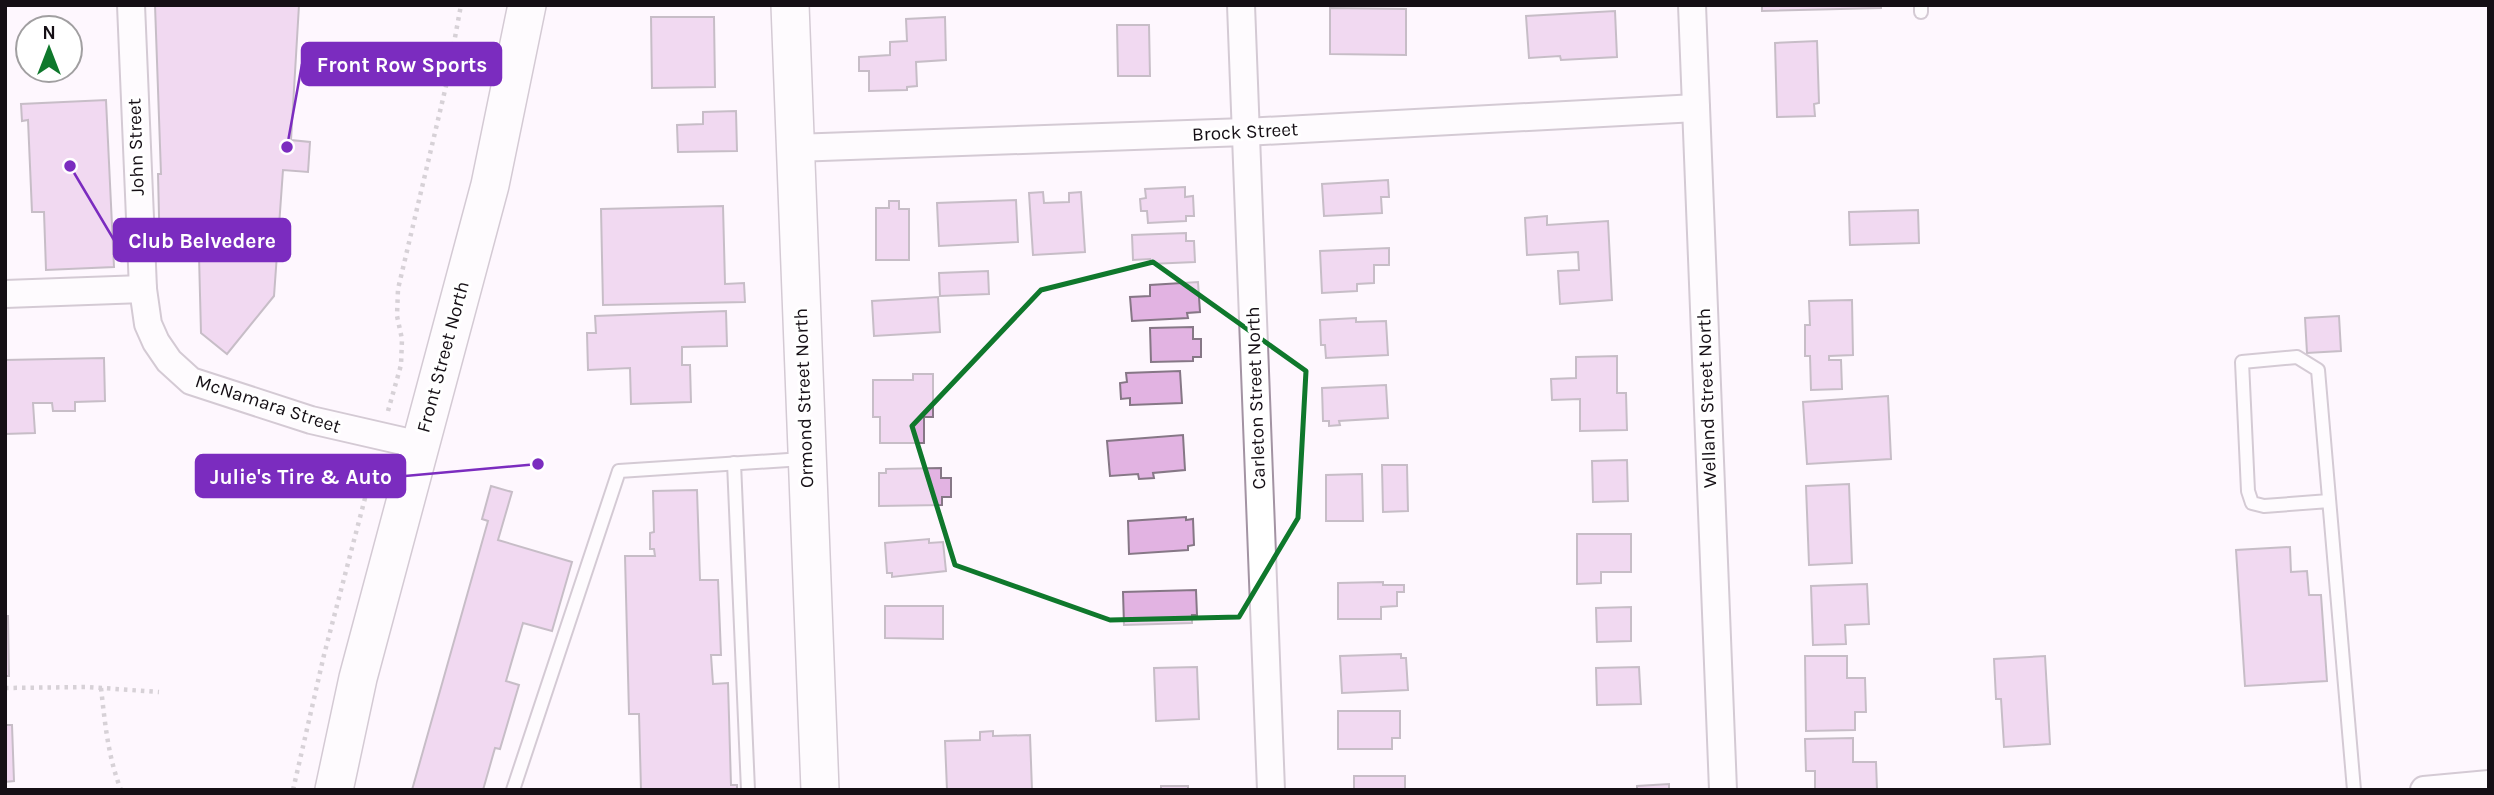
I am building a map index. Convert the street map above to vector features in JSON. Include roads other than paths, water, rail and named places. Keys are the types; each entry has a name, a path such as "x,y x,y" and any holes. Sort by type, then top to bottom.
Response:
{"street":[{"name":"John Street","path":"131,5 143,289"},
{"name":"Front Street North","path":"334,790 358,678 491,177 527,5"},
{"name":"Ormond Street North","path":"789,5 820,790"},
{"name":"Carleton Street North","path":"1241,5 1271,790"},
{"name":"Welland Street North","path":"1692,5 1723,790"},
{"name":"Brock Street","path":"794,148 1245,132 1696,108"},
{"path":"5,294 143,289"},
{"name":"McNamara Street","path":"143,289 148,324 156,342 170,361 191,381 311,420 420,445"},
{"path":"2424,790 2489,784"}],"lane":[{"path":"2329,501 2264,506 2252,503 2248,491 2242,362 2297,357 2318,370 2354,790"},
{"path":"513,790 619,471 807,458"},
{"path":"734,463 748,790"}],"place":[{"name":"Front Row Sports","path":"287,147"},
{"name":"Club Belvedere","path":"70,166"},
{"name":"Julie's Tire & Auto","path":"538,464"}]}
